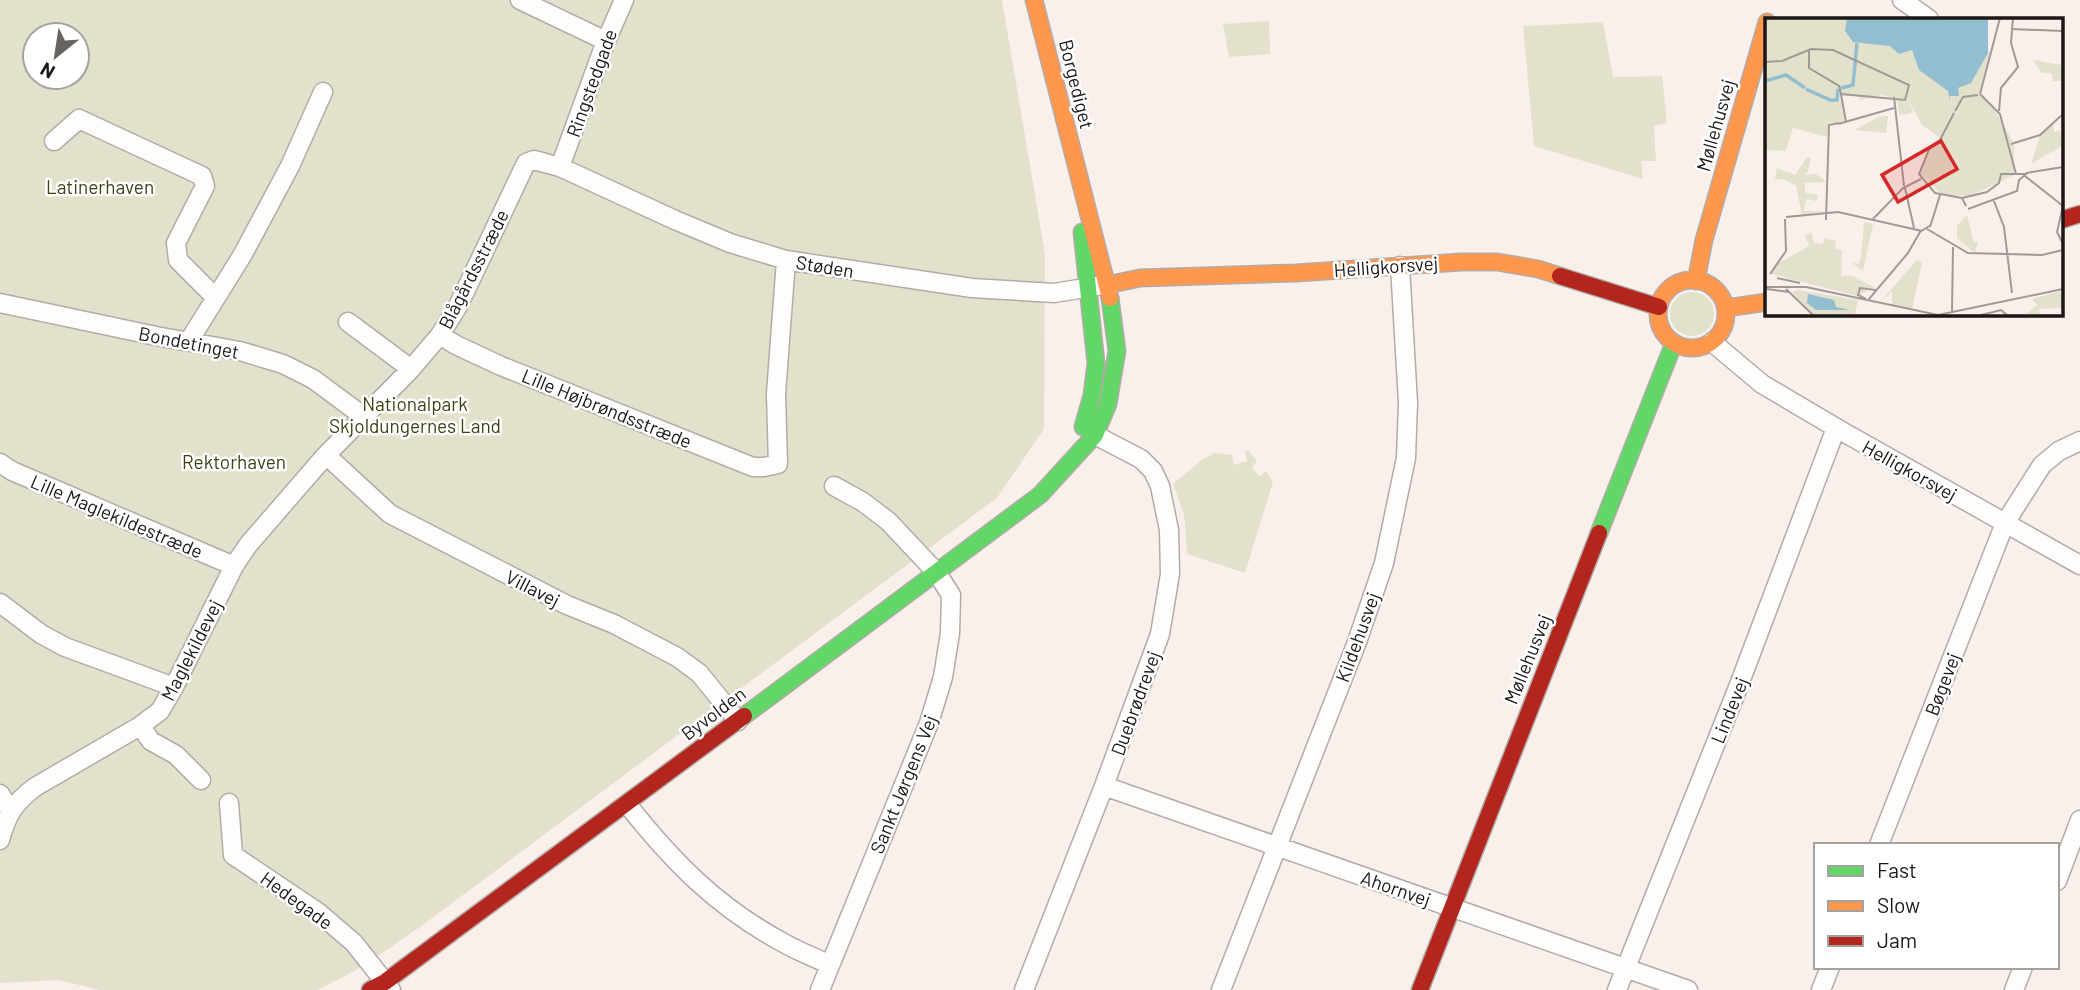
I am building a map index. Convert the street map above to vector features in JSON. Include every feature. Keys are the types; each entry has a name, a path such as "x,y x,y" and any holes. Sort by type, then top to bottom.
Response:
{"street":[{"path":"520,0 606,41"},
{"name":"Ringstedgade","path":"560,167 606,41 624,0"},
{"name":"Borgediget","path":"1034,0 1107,285"},
{"path":"1902,0 1928,18"},
{"name":"Møllehusvej","path":"1696,281 1704,240 1765,28"},
{"path":"189,341 243,254 290,166 323,92"},
{"path":"54,141 79,118 201,176 205,186 176,243 178,260 215,296"},
{"name":"Støden","path":"526,163 534,160 560,167 730,243 786,260 972,288 1054,293 1107,285"},
{"name":"Blågårdsstræde","path":"326,456 411,369 440,335 458,306 526,163"},
{"name":"Borgediget","path":"1080,179 1083,257 1088,288"},
{"path":"2062,220 2080,214"},
{"name":"Lille Højbrøndsstræde","path":"440,335 501,366 753,467 778,464 776,394 786,260"},
{"name":"Helligkorsvej","path":"1107,285 1140,278 1296,274 1461,262 1497,262 1538,269 1659,307"},
{"name":"Kildehusvej","path":"1221,990 1384,563 1406,458 1409,403 1400,266"},
{"path":"1696,281 1715,289 1726,307 1726,317 1724,327 1712,342 1693,348 1680,346 1669,339 1661,327 1659,307 1672,287 1696,281"},
{"name":"Byvolden","path":"382,987 1033,502 1095,435 1112,388 1116,351 1107,285"},
{"name":"Byvolden","path":"1062,472 1079,439 1092,399 1096,364 1088,288"},
{"path":"1726,307 1765,302"},
{"name":"Bondetinget","path":"0,303 240,351 283,364 313,380 363,416"},
{"path":"348,322 411,369"},
{"name":"Helligkorsvej","path":"1712,342 1762,384 2080,565"},
{"name":"Møllehusvej","path":"1420,990 1674,343"},
{"name":"Lindevej","path":"1618,990 1836,428"},
{"name":"Duebrødrevej","path":"1024,990 1160,634 1170,574 1169,530 1160,486 1153,471 1141,459 1095,435"},
{"name":"Bøgevej","path":"1880,843 2005,523 2042,465 2059,451 2080,441"},
{"name":"Maglekildevej","path":"5,815 21,797 35,787 140,726 160,710 247,545 326,456"},
{"name":"Villavej","path":"326,456 390,514 567,605 614,624 677,657 699,673 738,721"},
{"name":"Lille Maglekildestræde","path":"0,463 12,471 234,566"},
{"name":"Sankt Jørgens Vej","path":"820,990 929,723 943,677 950,634 951,595 937,573 888,521 863,502 834,486"},
{"path":"1,609 65,647 174,687"},
{"path":"140,726 151,741 176,755 201,780"},
{"name":"Ahornvej","path":"1104,786 1688,990"},
{"path":"0,794 5,815 0,840"},
{"name":"Hedegade","path":"229,803 233,855 319,914 354,943 382,987"},
{"path":"627,804 665,851 696,883 738,916 783,943 830,965"},
{"path":"2059,876 2080,820"},
{"path":"1821,990 1829,969"},
{"path":"2014,990 2022,969"}],"green space":[{"name":"Nationalpark Skjoldungernes Land","path":"0,0 1002,0 1045,254 1044,429 997,498 420,927 360,968 318,990 100,990 59,980 0,983"},
{"path":"1269,21 1270,54 1229,57 1223,24"},
{"path":"1603,22 1613,77 1662,76 1667,123 1654,126 1656,161 1641,161 1643,179 1534,146 1523,26"},
{"path":"1692,292 1701,293 1708,298 1713,305 1713,323 1708,330 1701,335 1692,336 1683,335 1676,330 1671,323 1670,314 1671,305 1676,298 1683,293"},
{"path":"1248,450 1257,461 1252,468 1260,476 1266,471 1273,482 1245,573 1187,554 1184,514 1173,484 1203,459 1215,453 1232,455 1234,465 1247,461 1245,452"}],"traffic: fast":[{"path":"1082,232 1096,363 1092,395 1083,427"},
{"path":"744,716 1040,495 1095,435 1108,404 1117,351 1110,298"},
{"path":"1599,533 1674,343"}],"traffic: slow":[{"path":"1034,0 1110,298"},
{"path":"1696,281 1704,240 1765,29"},
{"path":"1107,285 1140,278 1296,273 1461,262 1497,262 1560,276"},
{"path":"1692,280 1705,283 1716,290 1723,301 1726,314 1723,327 1716,338 1705,345 1692,348 1679,345 1668,338 1661,327 1658,314 1661,301 1668,290 1679,283 1692,280"},
{"path":"1726,308 1765,302"}],"traffic: jam":[{"path":"2062,220 2080,214"},
{"path":"1560,276 1659,307"},
{"path":"1420,990 1599,533"},
{"path":"370,990 385,982 744,716"}],"park label":[{"name":"Latinerhaven","path":"100,186"},
{"name":"Rektorhaven","path":"234,461"}]}
